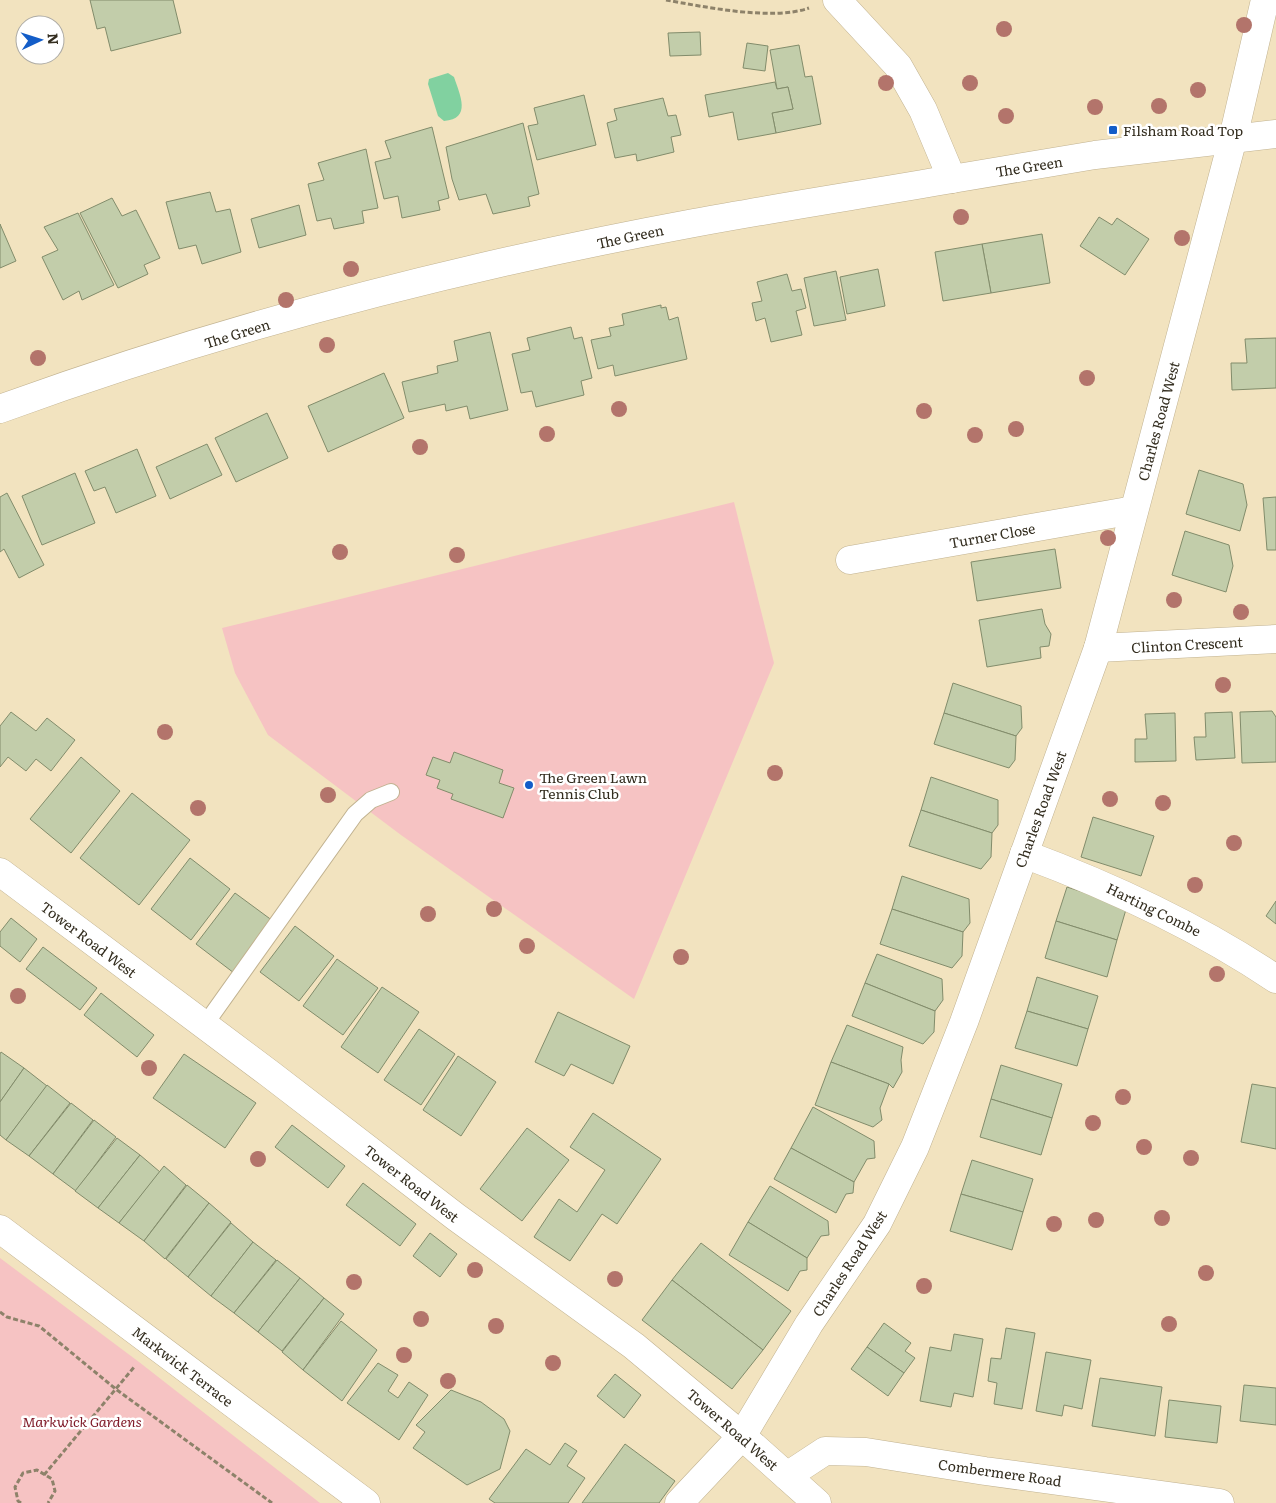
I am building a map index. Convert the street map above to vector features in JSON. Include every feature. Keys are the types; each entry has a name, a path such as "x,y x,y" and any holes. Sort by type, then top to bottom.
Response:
{"street":[{"name":"Charles Road West","path":"679,1503 742,1436 809,1324 877,1224 915,1147 964,1022 1098,648 1233,138 1265,0"},
{"path":"826,3 898,66 923,110 952,179"},
{"name":"The Green","path":"0,409 243,330 458,273 693,223 1094,155 1276,134"},
{"name":"Turner Close","path":"850,560 1134,510"},
{"name":"Clinton Crescent","path":"1098,648 1276,639"},
{"name":"Harting Combe","path":"1024,854 1092,879 1166,914 1233,950 1276,979"},
{"name":"Tower Road West","path":"0,872 270,1074 456,1217 634,1346 742,1436 817,1503"},
{"name":"Markwick Terrace","path":"0,1229 366,1503"},
{"name":"Combermere Road","path":"787,1476 825,1451 866,1452 985,1471 1220,1503"}],"lane":[{"path":"204,1026 355,814 371,800 391,792"}],"path":[{"path":"666,0 775,14 797,12 826,3"},
{"path":"0,1312 38,1326 116,1390 272,1503"},
{"path":"44,1474 154,1344"},
{"path":"21,1503 18,1501 15,1487 23,1473 37,1470 52,1479 55,1492 48,1503"}],"green space":[{"name":"The Green Lawn Tennis Club","path":"734,502 774,663 634,999 401,835 268,735 235,673 222,628"},
{"name":"Markwick Gardens","path":"0,1258 139,1362 320,1503 0,1503"}],"shaded area":[{"path":"448,73 454,77 462,105 458,116 444,121 438,116 428,84 429,79"}],"building":[{"path":"90,0 173,0 181,33 111,51 105,27 97,29"},
{"path":"700,32 701,55 670,56 668,33"},
{"path":"747,43 768,46 765,71 743,68"},
{"path":"799,45 805,77 812,76 821,124 776,133 772,113 793,109 788,87 777,89 770,50"},
{"path":"775,82 777,89 788,87 793,109 772,113 776,133 738,140 733,112 709,117 705,95"},
{"path":"584,95 596,145 537,160 528,126 538,124 534,108"},
{"path":"663,98 668,116 676,115 681,135 671,137 674,152 637,161 636,154 615,158 607,123 617,120 614,109"},
{"path":"523,123 539,194 528,197 530,206 493,214 486,194 459,200 452,179 446,147"},
{"path":"432,127 449,198 438,201 440,210 402,218 398,196 384,199 375,162 391,158 385,141"},
{"path":"366,149 378,208 362,211 364,223 334,229 331,218 317,221 308,184 324,180 318,163"},
{"path":"210,192 216,212 230,209 241,252 202,264 196,245 179,249 166,202"},
{"path":"112,198 122,216 136,210 160,258 144,265 148,274 118,288 80,213"},
{"path":"299,205 306,235 259,248 251,219"},
{"path":"78,213 114,285 82,300 79,291 63,300 42,257 58,250 44,227"},
{"path":"1099,217 1112,225 1117,218 1149,239 1125,275 1080,246"},
{"path":"0,224 16,261 0,268"},
{"path":"1042,234 1050,283 991,293 982,244"},
{"path":"982,244 991,293 943,301 935,252"},
{"path":"878,269 885,306 847,314 840,277"},
{"path":"836,271 846,320 814,326 804,278"},
{"path":"787,274 792,291 801,289 806,308 796,311 802,335 771,342 765,318 756,321 752,303 762,301 757,282"},
{"path":"661,305 661,308 666,307 669,320 678,317 687,359 615,376 613,365 598,369 591,340 611,336 609,328 624,325 622,314"},
{"path":"571,327 574,339 582,337 592,378 581,381 584,395 536,407 532,391 521,393 512,354 530,350 527,338"},
{"path":"490,332 508,410 470,419 467,406 446,411 445,404 409,412 402,382 438,373 437,366 458,361 454,341"},
{"path":"1276,338 1276,388 1232,390 1231,363 1247,363 1245,339"},
{"path":"384,373 404,418 328,452 308,406"},
{"path":"267,413 288,458 236,482 215,438"},
{"path":"207,444 222,475 170,499 156,467"},
{"path":"137,449 156,496 116,513 105,487 94,491 85,471"},
{"path":"1199,470 1243,484 1247,505 1240,531 1186,514"},
{"path":"75,473 95,523 42,545 22,496"},
{"path":"7,493 44,565 19,578 4,549 0,552 0,497"},
{"path":"1276,497 1276,550 1267,550 1263,498"},
{"path":"1185,531 1229,545 1233,566 1226,592 1172,575"},
{"path":"1055,549 1061,588 977,601 971,562"},
{"path":"1042,609 1045,624 1051,634 1049,646 1040,647 1041,658 987,667 979,620"},
{"path":"953,683 1021,706 1022,728 1016,736 944,713"},
{"path":"1272,711 1276,717 1276,762 1242,763 1240,712"},
{"path":"11,712 36,731 47,718 75,740 51,771 36,759 26,771 8,757 0,767 0,726"},
{"path":"1232,712 1235,758 1196,760 1194,737 1206,737 1205,713"},
{"path":"944,713 1016,736 1015,760 1009,768 934,744"},
{"path":"1175,713 1176,761 1135,762 1135,739 1147,739 1145,714"},
{"path":"454,752 503,770 499,783 514,788 503,818 451,799 453,794 437,788 440,780 426,775 433,757 450,763"},
{"path":"81,757 120,791 71,853 30,819"},
{"path":"931,777 998,800 998,825 992,833 921,810"},
{"path":"132,793 190,840 139,905 80,858"},
{"path":"921,810 992,833 991,857 981,869 909,846"},
{"path":"1093,817 1154,836 1141,876 1081,857"},
{"path":"190,858 230,889 191,940 151,909"},
{"path":"902,876 969,899 970,923 963,932 892,909"},
{"path":"1067,887 1127,906 1117,940 1056,921"},
{"path":"235,893 273,921 234,973 196,944"},
{"path":"1276,901 1276,924 1266,916"},
{"path":"892,909 963,932 962,956 952,968 880,944"},
{"path":"11,918 37,939 20,962 0,946 0,932"},
{"path":"1056,921 1117,940 1107,977 1045,958"},
{"path":"295,926 334,956 299,1001 260,972"},
{"path":"43,947 97,988 80,1010 26,969"},
{"path":"877,954 942,979 943,1000 935,1011 865,983"},
{"path":"337,959 378,988 343,1035 303,1006"},
{"path":"1037,977 1098,996 1088,1029 1027,1011"},
{"path":"865,983 935,1011 934,1032 923,1044 852,1016"},
{"path":"382,987 419,1012 378,1073 341,1047"},
{"path":"101,993 154,1035 137,1057 84,1015"},
{"path":"1027,1011 1088,1029 1077,1066 1015,1048"},
{"path":"558,1012 630,1046 613,1084 571,1064 564,1076 535,1062"},
{"path":"847,1025 903,1047 902,1072 893,1088 889,1084 831,1062"},
{"path":"419,1029 455,1054 421,1105 384,1080"},
{"path":"1,1052 24,1068 0,1102 0,1054"},
{"path":"184,1054 256,1103 225,1148 153,1098"},
{"path":"458,1056 496,1082 461,1136 423,1110"},
{"path":"831,1062 889,1084 880,1108 882,1120 873,1127 815,1105"},
{"path":"1001,1065 1062,1084 1052,1118 991,1099"},
{"path":"24,1068 47,1086 6,1140 0,1135 0,1102"},
{"path":"1252,1084 1276,1088 1276,1149 1241,1142"},
{"path":"47,1085 70,1103 29,1156 6,1140"},
{"path":"991,1099 1052,1118 1041,1155 980,1137"},
{"path":"71,1103 93,1120 53,1174 29,1156"},
{"path":"813,1107 874,1141 875,1158 867,1159 854,1182 791,1148"},
{"path":"593,1113 661,1159 617,1224 602,1214 570,1261 534,1237 559,1199 577,1212 605,1170 570,1147"},
{"path":"94,1120 116,1137 76,1191 53,1174"},
{"path":"292,1125 345,1166 328,1188 275,1147"},
{"path":"527,1128 569,1160 522,1221 480,1189"},
{"path":"117,1138 140,1155 98,1208 75,1191"},
{"path":"791,1148 854,1182 853,1193 846,1194 836,1213 774,1179"},
{"path":"140,1155 160,1172 119,1223 98,1208"},
{"path":"972,1160 1033,1179 1023,1212 961,1194"},
{"path":"164,1166 186,1185 144,1241 119,1223"},
{"path":"363,1183 416,1224 400,1246 346,1205"},
{"path":"187,1185 209,1203 165,1259 144,1241"},
{"path":"770,1186 828,1221 829,1235 821,1236 807,1258 748,1222"},
{"path":"961,1194 1023,1212 1012,1250 950,1231"},
{"path":"209,1203 231,1222 188,1277 166,1259"},
{"path":"748,1222 807,1258 807,1270 800,1271 788,1291 729,1255"},
{"path":"231,1223 253,1242 211,1296 188,1277"},
{"path":"430,1233 457,1254 440,1277 413,1256"},
{"path":"253,1242 276,1260 234,1313 211,1296"},
{"path":"701,1243 791,1311 763,1350 672,1280"},
{"path":"277,1260 300,1278 258,1332 234,1313"},
{"path":"300,1278 324,1298 282,1351 258,1332"},
{"path":"672,1280 763,1350 732,1389 642,1320"},
{"path":"324,1298 344,1314 303,1370 282,1352"},
{"path":"341,1321 377,1350 342,1401 303,1370"},
{"path":"884,1323 911,1343 905,1351 915,1358 904,1373 867,1347"},
{"path":"1006,1328 1035,1333 1022,1409 994,1404 997,1383 988,1381 991,1358 1001,1359"},
{"path":"954,1334 983,1339 973,1397 954,1393 951,1407 920,1401 930,1347 951,1351"},
{"path":"867,1347 904,1373 888,1396 851,1369"},
{"path":"1046,1352 1091,1360 1082,1409 1064,1405 1062,1416 1036,1411"},
{"path":"378,1363 398,1375 388,1391 398,1398 409,1382 428,1395 399,1440 347,1403"},
{"path":"615,1374 641,1395 624,1418 597,1396"},
{"path":"1100,1378 1162,1387 1155,1436 1092,1426"},
{"path":"1244,1385 1276,1388 1276,1425 1240,1421"},
{"path":"451,1390 481,1402 504,1419 510,1431 500,1469 467,1485 413,1448 425,1432 416,1425"},
{"path":"1169,1400 1221,1406 1217,1443 1165,1437"},
{"path":"565,1443 577,1451 567,1466 585,1478 568,1503 495,1503 489,1499 526,1449 550,1465"},
{"path":"625,1444 675,1481 659,1503 582,1503"}],"place":[{"name":"Filsham Road Top","path":"1113,130"},
{"name":"The Green Lawn Tennis Club","path":"529,785"}]}
